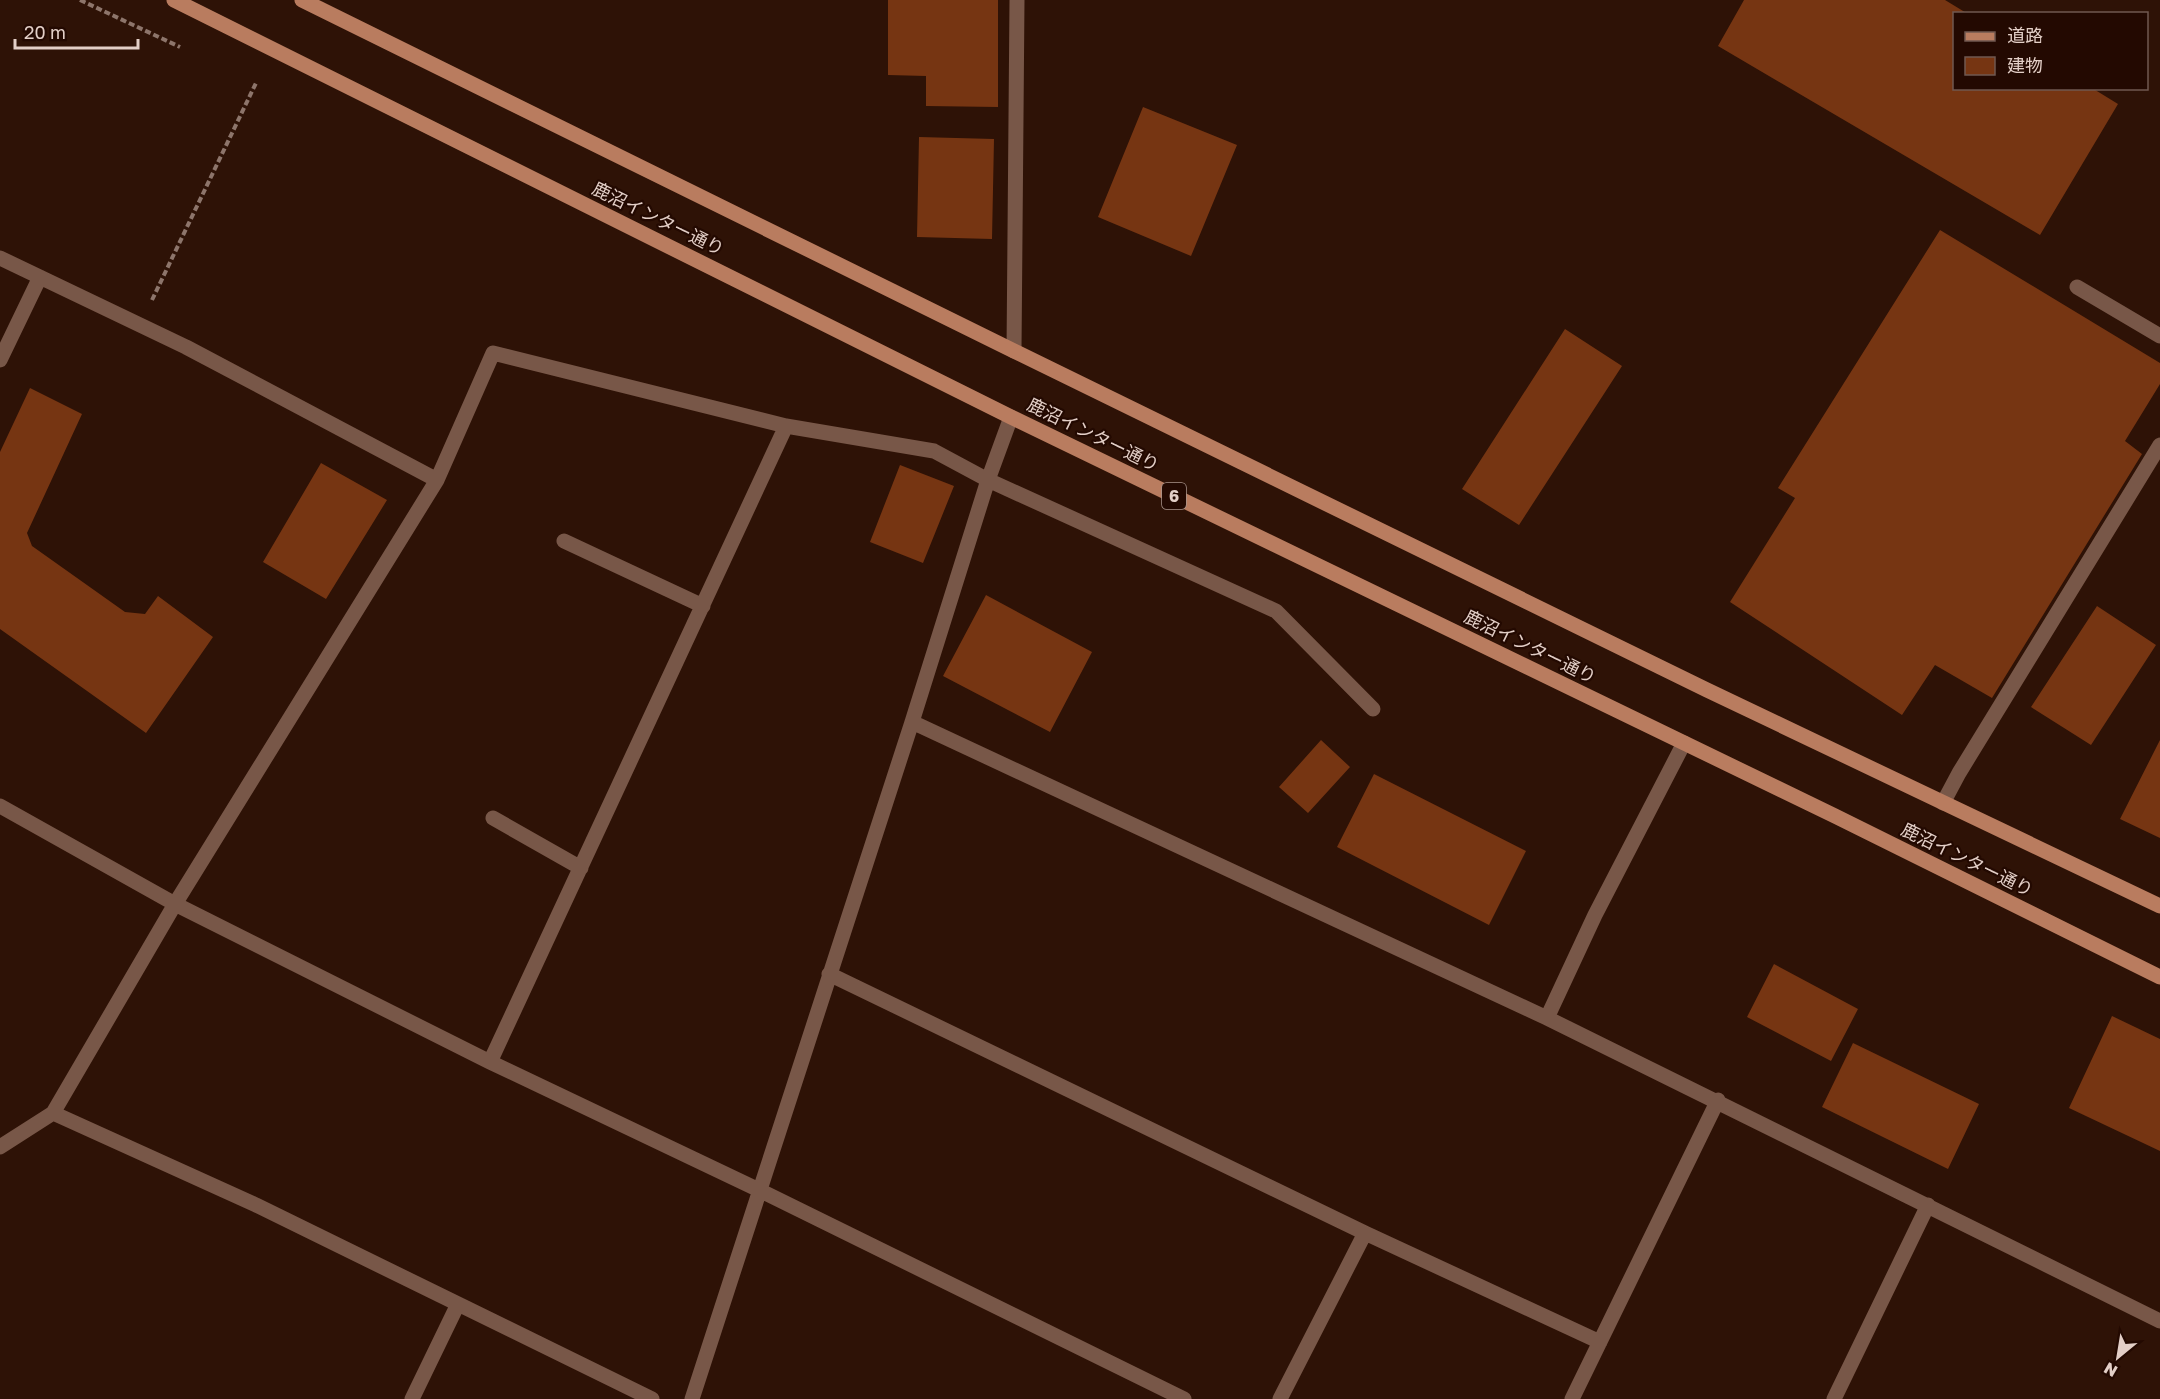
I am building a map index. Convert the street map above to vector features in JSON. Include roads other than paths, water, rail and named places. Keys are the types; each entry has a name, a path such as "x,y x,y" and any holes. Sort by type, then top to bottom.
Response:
{"main road":[{"name":"鹿沼インター通り","path":"174,0 1011,417 1684,743 2160,977"},
{"path":"302,0 1707,690 2160,906"}],"street":[{"path":"1014,351 1017,0"},
{"path":"0,258 186,347 437,480"},
{"path":"0,360 40,277"},
{"path":"2078,287 2160,336"},
{"path":"0,1147 53,1113 175,904 437,480 493,353 786,426 934,451 988,480 1276,611 1373,710"},
{"path":"692,1399 912,722 988,480 1011,417"},
{"path":"490,1062 786,426"},
{"path":"1943,803 1959,772 2160,445"},
{"path":"564,541 703,606"},
{"path":"912,722 1718,1100 2160,1321"},
{"path":"1547,1018 1595,915 1684,743"},
{"path":"0,806 175,904 490,1062 759,1190 1184,1399"},
{"path":"493,818 580,868"},
{"path":"829,975 1365,1233 1600,1342"},
{"path":"1572,1399 1718,1100"},
{"path":"53,1113 256,1205 652,1399"},
{"path":"1834,1399 1928,1205"},
{"path":"1280,1399 1365,1233"},
{"path":"412,1399 458,1304"}]}
